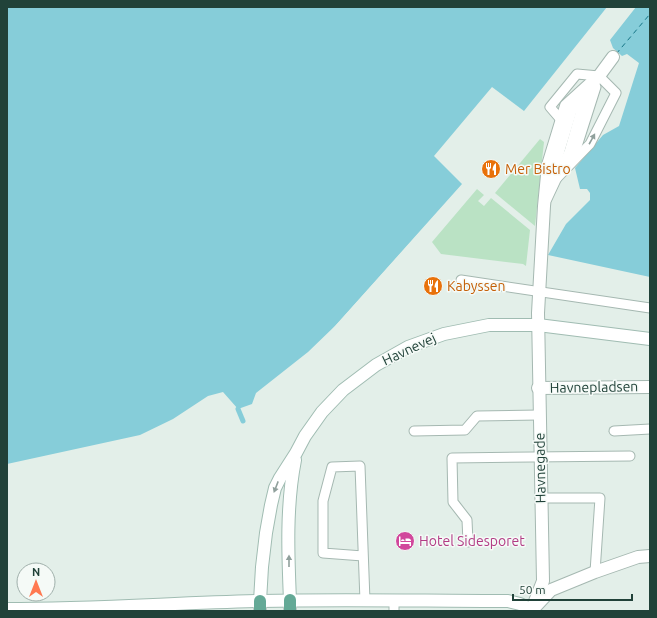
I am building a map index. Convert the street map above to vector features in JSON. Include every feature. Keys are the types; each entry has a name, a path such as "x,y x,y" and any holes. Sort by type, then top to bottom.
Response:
{"street":[{"path":"538,325 538,291 548,165 566,106 599,76 613,57"},
{"name":"Havnevej","path":"260,606 262,560 275,488 315,420 343,390 376,365 408,347 444,334 488,325 538,325 650,339"},
{"name":"Havnegade","path":"533,610 543,581 538,388 538,325"},
{"name":"Havnepladsen","path":"538,388 650,387"},
{"name":"Havnevej","path":"290,606 288,507 290,484 296,453"},
{"path":"7,609 75,609 162,604 290,606 365,601 394,606 508,601 520,604 533,610 551,590 595,572 638,557 650,556"}],"lane":[{"path":"544,206 555,181 590,144 616,93 599,76 577,74 550,107 562,121"},
{"path":"555,181 555,167 572,111 589,93 599,76"},
{"path":"572,162 599,76"},
{"path":"461,280 650,308"},
{"path":"414,431 465,430 477,416 539,415"},
{"path":"614,431 650,429"},
{"path":"468,542 467,520 453,502 452,458 630,456"},
{"path":"363,556 323,552 323,501 332,467 360,466 365,601"},
{"path":"541,498 600,498 595,572"}],"green space":[{"path":"540,139 544,142 535,226 495,193"},
{"path":"477,189 484,195 478,201 484,206 491,198 530,230 526,266 523,264 441,254 432,242"}],"water":[{"path":"7,7 607,7 524,111 492,87 434,156 462,184 336,325 308,352 256,393 252,404 238,409 223,392 208,396 173,419 140,435 7,464"},
{"path":"636,7 650,7 650,277 548,255 566,224 590,200 590,193 587,189 580,189 575,168 603,135 619,126 639,63 627,54 622,56 613,48 610,40"}],"pier":[{"path":"463,184 464,185 327,336 336,325"}],"waterway":[{"path":"238,409 243,421"}],"ferry route":[{"path":"616,54 650,14"}],"place":[{"name":"Mer Bistro","path":"491,169"},
{"name":"Kabyssen","path":"433,286"},
{"name":"Hotel Sidesporet","path":"405,541"}]}
